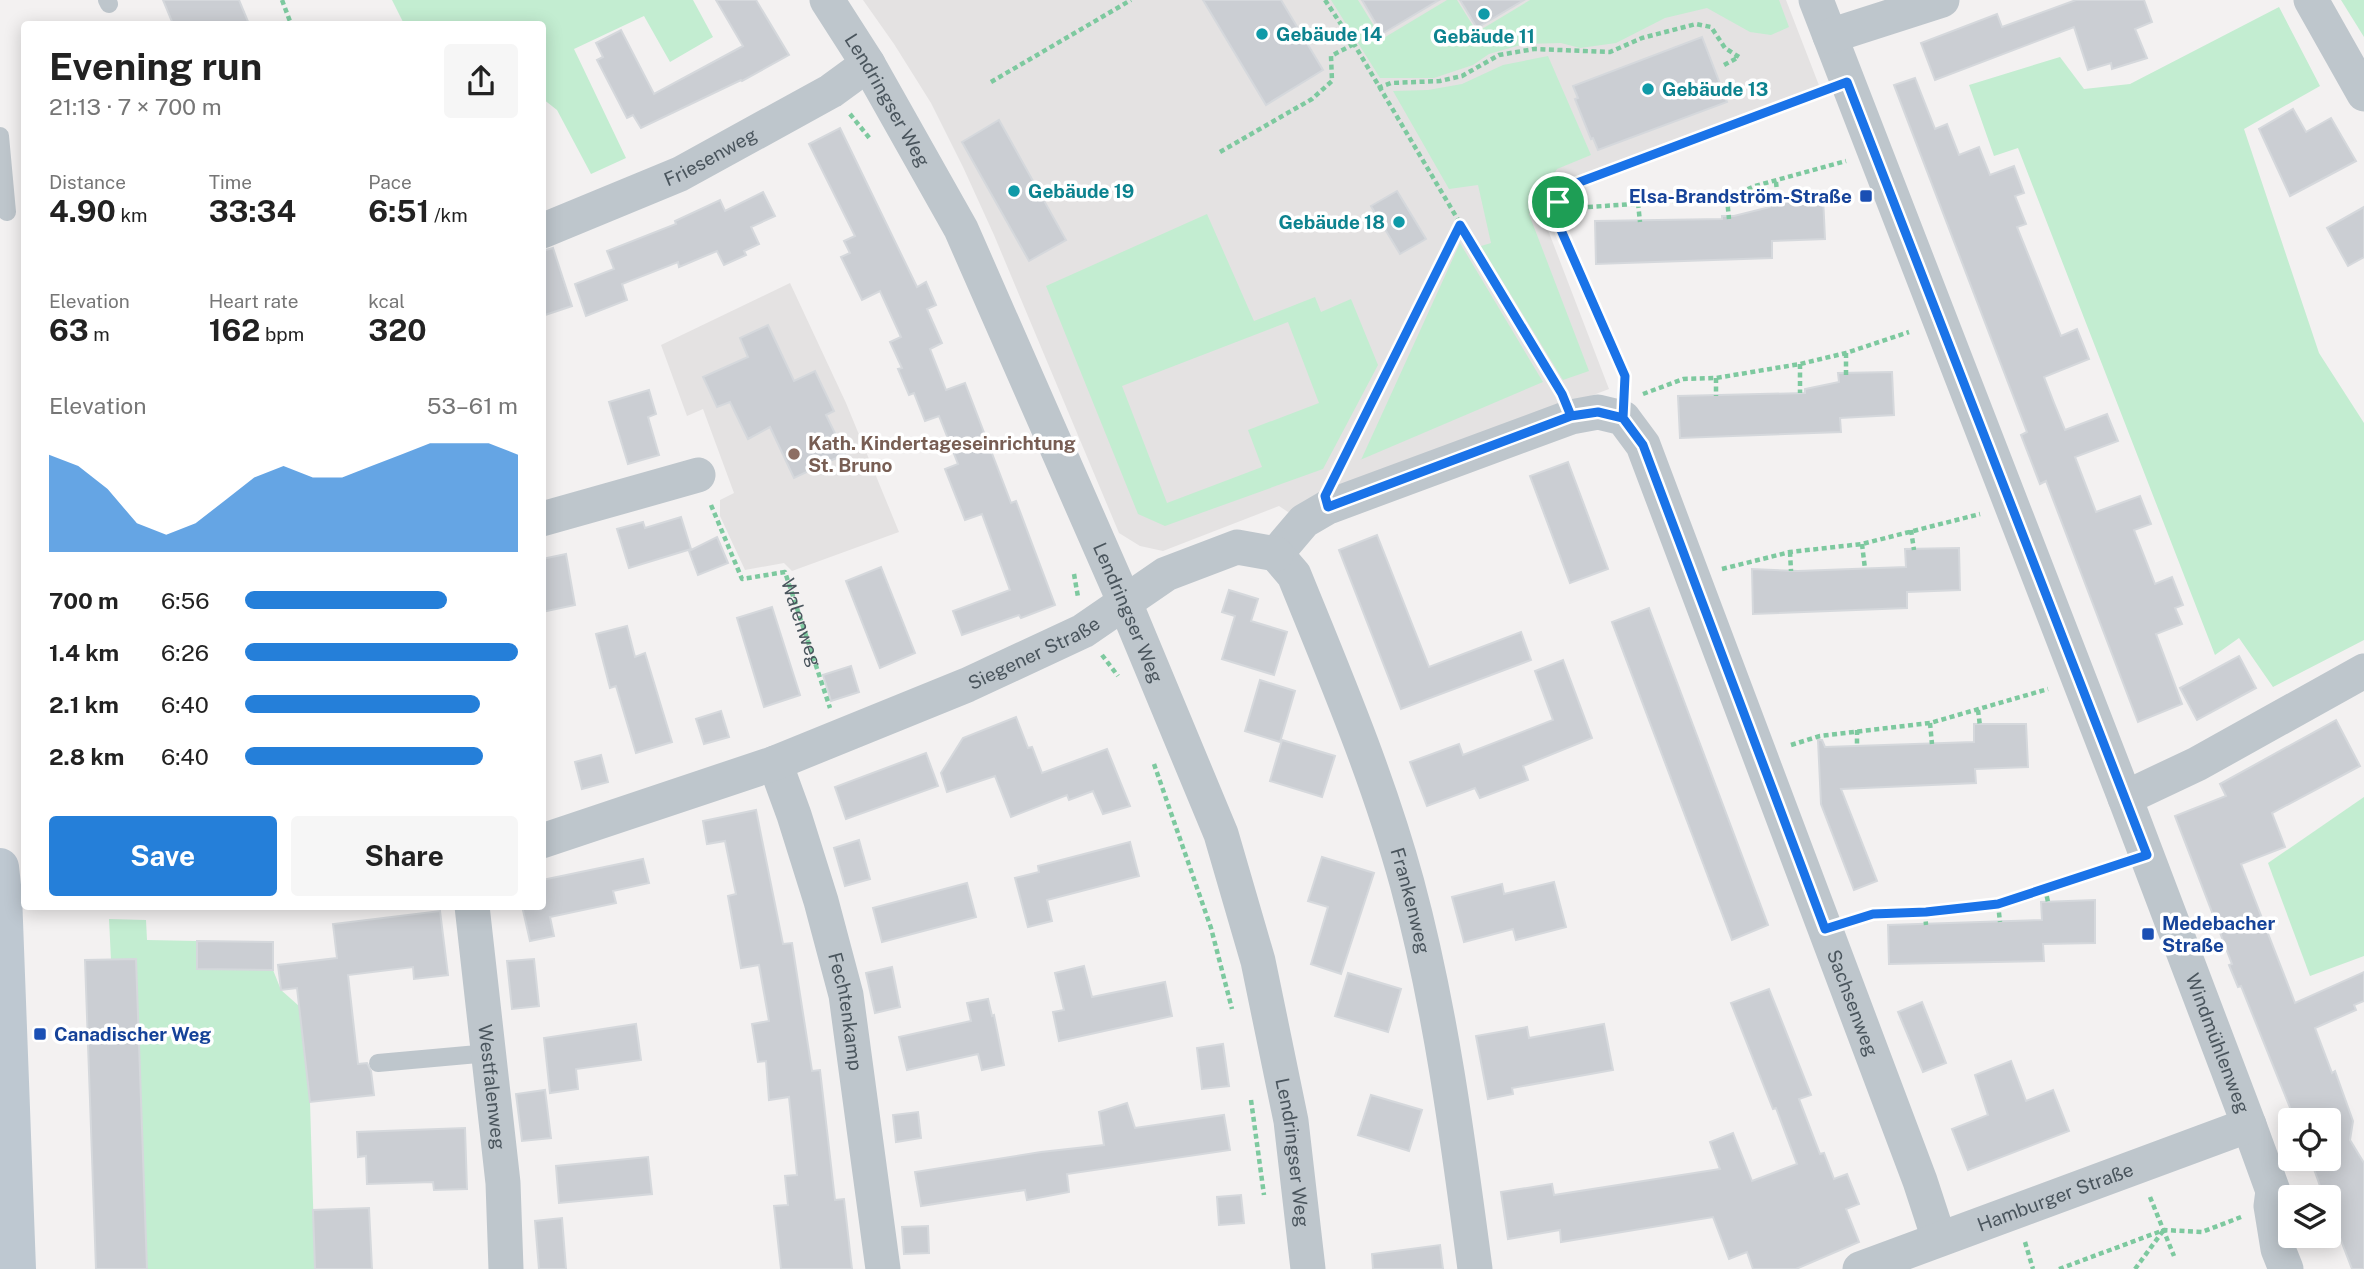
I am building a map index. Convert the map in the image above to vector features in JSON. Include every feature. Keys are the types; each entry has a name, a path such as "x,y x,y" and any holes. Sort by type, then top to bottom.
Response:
{"main road":[{"path":"9,886 7,1183 17,1269"}],"street":[{"name":"Lendringser Weg","path":"827,0 869,64 961,229 1125,603 1221,834 1258,961 1291,1121 1308,1269"},
{"name":"Windmühlenweg","path":"1816,0 2249,1125 2273,1191 2271,1206 2278,1249 2286,1269"},
{"path":"1830,36 1942,0"},
{"path":"2311,0 2364,94"},
{"name":"Friesenweg","path":"546,229 680,174 831,91 869,64"},
{"path":"1276,554 1304,521 1328,507 1571,416 1598,412 1623,418"},
{"name":"Sachsenweg","path":"1623,418 1643,445 1920,1181 1939,1239"},
{"path":"546,518 698,475"},
{"name":"Siegener Straße","path":"546,840 775,763 967,685 1083,631 1166,574 1237,547 1276,554"},
{"name":"Frankenweg","path":"1276,554 1294,575 1366,754 1407,883 1438,1023 1475,1269"},
{"path":"2125,798 2197,764 2364,671"},
{"name":"Fechtenkamp","path":"775,763 821,901 846,995 883,1269"},
{"name":"Westfalenweg","path":"472,910 503,1183 506,1269"},
{"name":"Hamburger Straße","path":"1860,1269 2249,1125"}],"lane":[{"path":"0,136 7,212"},
{"path":"378,1063 489,1053"}],"path":[{"path":"282,0 290,21"},
{"path":"991,82 1130,0"},
{"path":"1325,0 1354,44 1562,394 1571,416"},
{"path":"1378,88 1391,83 1440,81 1462,76 1499,55 1534,49 1610,52 1642,38 1696,24 1711,27 1725,48 1740,57 1724,65"},
{"path":"1220,152 1312,99 1332,81 1331,56 1354,44"},
{"path":"1623,418 1625,376 1557,221 1558,202 1569,186 1847,82"},
{"path":"1557,221 1588,207 1727,198 1755,186 1874,152"},
{"path":"1776,182 1778,201"},
{"path":"1727,198 1729,219"},
{"path":"1638,203 1640,222"},
{"path":"1328,507 1325,496 1460,225"},
{"path":"1623,418 1635,397 1683,379 1717,378 1800,364 1846,353 1940,322"},
{"path":"1846,353 1846,375"},
{"path":"1800,364 1800,393"},
{"path":"1717,378 1717,396"},
{"name":"Walenweg","path":"698,475 742,579 786,572 840,736"},
{"path":"1694,579 1742,563 1790,552 1862,544 2012,507"},
{"path":"1911,530 1914,550"},
{"path":"1862,544 1865,569"},
{"path":"1790,552 1791,571"},
{"path":"1760,756 1820,736 1930,723 2079,679"},
{"path":"1978,710 1980,726"},
{"path":"1930,723 1932,744"},
{"path":"1857,730 1857,747"},
{"path":"1825,929 1873,914 1926,912 1998,904 2147,855"},
{"path":"2045,888 2048,902"},
{"path":"1998,904 2000,922"},
{"path":"1926,912 1926,925"},
{"path":"2153,1205 2174,1256"},
{"path":"2059,1269 2164,1230 2202,1232 2271,1206"},
{"path":"2136,1269 2164,1230"},
{"path":"2025,1243 2033,1269"}],"shaded area":[{"path":"863,0 1786,0 1820,88 1559,188 1543,217 1609,389 1288,512 1279,506 1163,551 1140,546 1119,533 963,167 931,103"},
{"name":"Kath. Kindertageseinrichtung St. Bruno","path":"790,283 846,403 899,532 792,571 784,563 745,570 720,516 720,500 734,493 703,409 687,416 661,345"}],"green space":[{"path":"392,0 693,0 713,37 670,62 644,16 574,49 626,158 591,174 557,110 546,101 546,21 402,21"},
{"path":"1331,0 1358,0 1382,39 1447,0 1457,0 1477,32 1530,0 1779,0 1789,27 1771,35 1750,32 1707,8 1665,18 1616,43 1580,48 1561,43 1524,44 1489,54 1473,65 1434,78 1380,78"},
{"path":"2341,0 2364,0 2364,37"},
{"path":"2279,7 2320,86 2244,129 2319,353 2364,423 2364,640 2273,687 2239,638 2215,655 2018,148 1994,156 1969,85 2060,57 2084,89 2130,84"},
{"path":"1548,56 1591,155 1557,169 1529,214 1589,371 1563,380 1481,246 1491,243 1478,185 1449,189 1393,91 1428,90 1462,84 1503,65"},
{"path":"1207,214 1254,321 1315,297 1321,312 1351,299 1378,365 1323,469 1165,526 1138,514 1046,286","holes":["1288,322 1319,403 1248,430 1262,467 1167,503 1122,386"]},
{"path":"1460,243 1543,382 1361,459"},
{"path":"2364,797 2364,956 2310,976 2268,863"},
{"path":"109,919 146,920 147,940 197,941 197,969 273,970 281,990 299,1006 310,1102 315,1269 147,1269 136,959 111,960"}],"building":[{"path":"163,0 239,0 248,21 172,21"},
{"path":"716,0 756,0 789,55 742,81 641,128 633,115 627,118 597,60 603,57 596,43 621,30 654,94 743,46"},
{"name":"Gebäude 14","path":"1203,0 1281,0 1323,70 1266,105"},
{"path":"1362,0 1439,0 1382,34"},
{"name":"Gebäude 11","path":"1460,0 1524,0 1477,28"},
{"path":"2076,0 2144,0 2152,22 2135,29 2147,58 2112,69 2111,63 2088,70 2074,27 1935,80 1921,43 1997,14 2002,27"},
{"name":"Gebäude 13","path":"1702,37 1727,102 1598,150 1575,99 1578,98 1573,86"},
{"path":"1915,78 1935,129 1947,124 1959,155 1979,147 1990,175 2014,166 2024,193 2015,196 2026,224 2017,227 2061,336 2077,329 2089,359 2044,377 2054,403 2065,430 2107,414 2118,441 2075,457 2096,512 2140,496 2151,524 2134,530 2155,584 2172,577 2183,605 2175,608 2182,624 2156,634 2182,704 2138,722 2046,481 2040,484 2021,435 2027,432 1894,85"},
{"path":"2293,109 2306,132 2331,118 2356,161 2290,196 2259,129"},
{"name":"Gebäude 19","path":"999,120 1066,240 1029,261 962,142"},
{"path":"840,128 917,287 926,282 936,305 927,309 942,343 930,349 946,390 965,383 1011,503 1016,501 1055,605 962,635 953,611 1010,590 982,514 965,520 945,469 958,464 939,416 925,421 914,393 909,395 898,369 902,368 890,342 901,337 880,291 862,300 841,257 850,253 844,241 855,236 809,144"},
{"name":"Gebäude 18","path":"1397,191 1426,239 1400,254 1371,206"},
{"path":"763,192 775,216 751,227 759,244 744,251 746,255 724,265 717,251 679,267 678,262 622,284 627,300 586,316 575,284 614,269 607,251 676,224 675,221 720,200 725,211"},
{"path":"1823,197 1825,239 1772,241 1772,258 1596,264 1595,221 1722,219 1722,216 1734,216 1770,207 1770,201"},
{"path":"2364,207 2364,257 2348,266 2327,228"},
{"path":"553,248 572,306 546,315 546,250"},
{"path":"768,325 794,381 815,371 834,411 826,415 845,454 794,478 770,427 748,439 730,402 717,407 703,377 748,357 740,338"},
{"path":"1892,372 1894,415 1840,418 1841,432 1680,438 1678,396 1805,393 1805,389 1839,382 1838,373"},
{"path":"649,390 656,414 648,417 659,455 628,464 609,402"},
{"path":"1568,462 1608,569 1570,583 1530,476"},
{"path":"681,517 691,549 629,568 617,529 643,522 645,528"},
{"path":"1377,535 1429,667 1521,632 1531,660 1401,709 1339,550"},
{"path":"717,537 728,563 698,575 689,551"},
{"path":"1959,548 1960,590 1907,592 1907,608 1753,614 1752,569 1798,571 1906,567 1905,549"},
{"path":"566,554 575,605 546,611 546,558"},
{"path":"881,567 915,653 880,668 846,581"},
{"path":"1229,590 1258,599 1251,621 1287,632 1274,675 1222,659 1235,616 1222,612"},
{"path":"772,607 800,695 764,707 737,618"},
{"path":"1649,608 1768,925 1732,940 1612,622"},
{"path":"627,626 635,657 645,653 672,742 636,753 616,686 610,688 596,634"},
{"path":"2239,656 2256,688 2197,720 2180,688"},
{"path":"1563,660 1592,738 1523,766 1528,780 1480,798 1475,788 1427,806 1410,762 1459,744 1463,755 1553,720 1535,671"},
{"path":"851,666 859,692 831,701 823,675"},
{"path":"1260,680 1295,691 1280,742 1245,731"},
{"path":"721,711 729,737 704,744 696,719"},
{"path":"1016,717 1028,748 1032,747 1042,773 1107,749 1130,806 1103,814 1093,791 1069,800 1067,795 1011,817 995,776 947,792 941,773 963,738"},
{"path":"2336,720 2360,766 2272,813 2285,847 2241,864 2295,1003 2364,972 2364,1001 2354,1005 2356,1010 2315,1028 2332,1073 2335,1071 2353,1121 2350,1140 2364,1163 2364,1269 2352,1269 2341,1240 2341,1185 2320,1185 2315,1171 2341,1171 2341,1108 2290,1108 2241,986 2238,987 2229,965 2232,964 2175,816 2226,796 2220,784"},
{"path":"1974,724 2026,724 2028,767 1975,769 1976,783 1841,789 1877,881 1854,890 1821,804 1818,740 1822,740 1825,747 1974,742"},
{"path":"1282,740 1335,756 1322,797 1270,781"},
{"path":"926,753 938,786 846,819 835,787"},
{"path":"601,755 608,782 582,789 575,762"},
{"path":"756,810 783,944 792,943 812,1071 820,1070 835,1200 844,1199 852,1269 781,1269 774,1206 788,1205 785,1176 797,1175 789,1097 769,1100 766,1061 758,1062 752,1024 769,1021 759,965 741,968 728,896 736,894 725,841 707,844 703,821"},
{"path":"859,840 870,879 845,886 834,848"},
{"path":"1130,842 1139,876 1047,900 1052,921 1028,927 1015,878 1039,872 1038,866"},
{"path":"1322,857 1374,873 1341,974 1311,964 1328,907 1308,901"},
{"path":"643,859 649,883 613,891 616,903 550,917 554,936 530,941 523,910 546,910 546,879"},
{"path":"1554,882 1566,927 1516,940 1513,929 1464,942 1452,897 1502,884 1504,894"},
{"path":"967,883 976,917 882,942 873,908"},
{"path":"2095,900 2095,943 2043,944 2044,961 1889,964 1888,925 2042,920 2041,902"},
{"path":"440,911 448,975 414,979 413,967 348,975 358,1064 367,1063 371,1071 374,1095 310,1102 297,988 281,990 278,965 337,958 333,924"},
{"path":"197,941 273,942 273,970 197,969"},
{"path":"136,959 147,1269 96,1269 85,960"},
{"path":"534,959 539,1006 512,1009 507,961"},
{"path":"1084,966 1092,997 1165,982 1172,1016 1059,1041 1053,1012 1064,1010 1055,973"},
{"path":"892,967 900,1007 875,1013 866,973"},
{"path":"1348,973 1401,989 1388,1032 1335,1016"},
{"path":"1769,989 1811,1095 1799,1099 1820,1154 1824,1153 1834,1179 1847,1174 1859,1204 1846,1209 1859,1242 1796,1269 1753,1269 1747,1252 1729,1259 1713,1217 1561,1242 1560,1230 1508,1239 1501,1192 1552,1184 1554,1195 1720,1169 1710,1142 1733,1133 1752,1181 1797,1164 1731,1003"},
{"path":"988,999 1004,1065 982,1070 978,1054 907,1070 899,1037 971,1021 967,1003"},
{"path":"1922,1002 1946,1063 1923,1072 1898,1012"},
{"path":"636,1024 641,1060 576,1069 578,1089 550,1093 544,1038"},
{"path":"1604,1024 1613,1070 1512,1088 1513,1094 1488,1099 1476,1036 1527,1027 1529,1038"},
{"path":"1223,1044 1229,1086 1202,1089 1197,1048"},
{"path":"2011,1061 2026,1101 2053,1090 2069,1131 1968,1170 1952,1129 1988,1115 1975,1075"},
{"path":"545,1090 551,1138 522,1141 516,1094"},
{"path":"1371,1095 1422,1110 1409,1151 1358,1135"},
{"path":"1127,1103 1135,1128 1224,1115 1230,1150 1067,1174 1069,1192 1027,1200 1025,1190 921,1206 915,1172 1104,1145 1099,1112"},
{"path":"918,1112 921,1138 896,1142 893,1115"},
{"path":"465,1128 467,1189 434,1190 433,1182 367,1184 366,1156 358,1157 357,1132"},
{"path":"648,1157 652,1194 559,1203 556,1166"},
{"path":"1241,1195 1244,1223 1219,1225 1217,1197"},
{"path":"369,1208 372,1269 315,1269 313,1210"},
{"path":"562,1218 566,1269 539,1269 535,1221"},
{"path":"928,1226 929,1253 904,1254 902,1227"},
{"path":"1440,1245 1443,1269 1373,1269 1372,1254"}],"place":[{"name":"Gebäude 11","path":"1484,14"},
{"name":"Gebäude 14","path":"1262,34"},
{"name":"Gebäude 13","path":"1648,89"},
{"name":"Gebäude 19","path":"1014,191"},
{"name":"Elsa-Brandström-Straße","path":"1866,196"},
{"name":"Gebäude 18","path":"1399,222"},
{"name":"Kath. Kindertageseinrichtung St. Bruno","path":"794,454"},
{"name":"Medebacher Straße","path":"2148,934"},
{"name":"Canadischer Weg","path":"40,1034"}],"route":[{"path":"1558,202 1557,221 1625,376 1623,418 1598,412 1571,416 1328,507 1325,496 1460,225 1562,394 1571,416 1598,412 1623,418 1643,445 1825,929 1873,914 1926,912 1998,904 2147,855 1847,82 1569,186 1558,202"}]}
